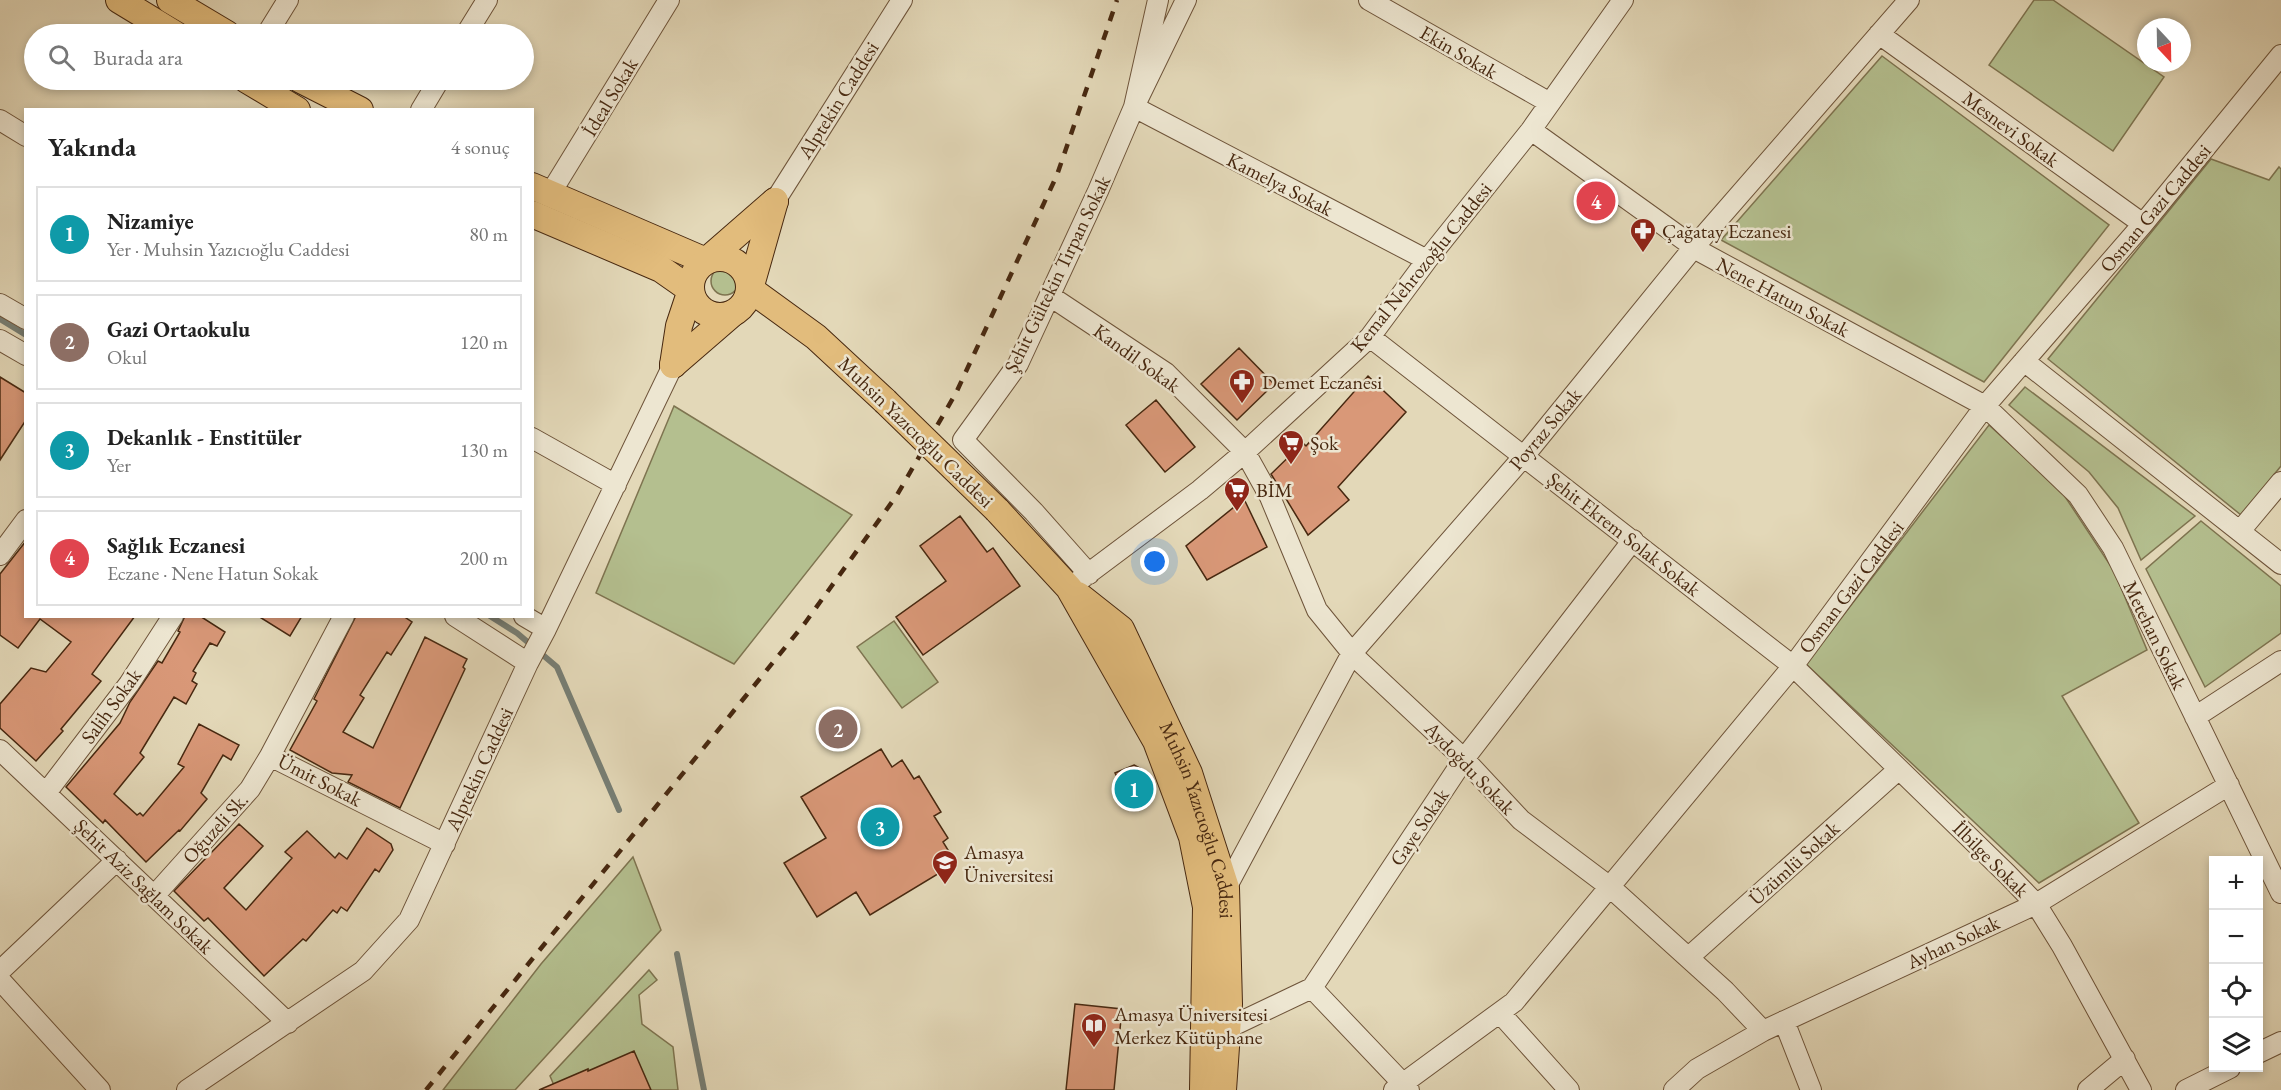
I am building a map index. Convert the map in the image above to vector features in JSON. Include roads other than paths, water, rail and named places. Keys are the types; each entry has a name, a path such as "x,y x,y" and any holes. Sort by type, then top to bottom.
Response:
{"main road":[{"path":"119,0 159,24"},
{"path":"170,0 210,24"},
{"path":"257,90 269,103 289,108"},
{"path":"321,90 356,108"},
{"path":"542,190 706,261 725,258 735,261 748,276 750,289"},
{"path":"673,365 679,326 694,273 774,201"},
{"path":"673,365 746,303 774,201"},
{"path":"534,215 661,269 691,290 698,307 705,312 723,317 732,314"},
{"name":"Muhsin Yazıcıoğlu Caddesi","path":"750,289 816,337 885,400 997,510 1079,581 1121,629 1189,773 1226,888 1229,1004 1224,1090"},
{"name":"Muhsin Yazıcıoğlu Caddesi","path":"1079,581 1156,741 1192,837 1206,907 1203,1090"}],"street":[{"path":"273,24 288,0"},
{"path":"472,24 487,0"},
{"name":"İdeal Sokak","path":"542,190 669,0"},
{"name":"Alptekin Caddesi","path":"774,201 902,0"},
{"path":"1134,107 1158,0"},
{"name":"Şehit Gültekin Tırpan Sokak","path":"1079,581 1034,512 963,440 1018,364 1134,107 1186,0"},
{"name":"Ekin Sokak","path":"1369,0 1550,103"},
{"name":"Kemal Nehrozoğlu Caddesi","path":"1079,581 1200,490 1245,452 1370,337 1427,260 1531,130 1623,0"},
{"name":"Poyraz Sokak","path":"1226,888 1352,653 1524,456 1694,247 1910,0"},
{"name":"Mesnevi Sokak","path":"1879,34 2143,224"},
{"name":"Osman Gazi Caddesi","path":"1402,1088 1514,1002 1793,666 1985,406 2143,224 2281,55"},
{"path":"422,108 433,90"},
{"name":"Kamelya Sokak","path":"1134,107 1427,260"},
{"path":"0,120 24,135"},
{"name":"Nene Hatun Sokak","path":"1531,130 1694,247 1985,406"},
{"name":"Kandil Sokak","path":"1050,296 1166,374 1245,452"},
{"path":"0,304 24,319"},
{"name":"Şehit Ekrem Solak Sokak","path":"1370,337 1793,666"},
{"path":"0,340 24,354"},
{"path":"2024,361 2281,564"},
{"name":"Alptekin Caddesi","path":"188,1090 363,971 409,920 528,663 673,365"},
{"name":"Metehan Sokak","path":"1985,406 2078,495 2113,548 2281,893"},
{"path":"534,439 616,485"},
{"name":"Aydoğdu Sokak","path":"1245,452 1270,497 1317,610 1352,653 1464,759 1521,820 1610,887 1689,957 1763,1031"},
{"path":"2240,531 2281,482"},
{"path":"0,555 24,523"},
{"name":"Gaye Sokak","path":"1312,988 1464,759 1633,540"},
{"name":"Salih Sokak","path":"46,793 129,684 172,618"},
{"name":"Ümit Sokak","path":"343,618 270,756 445,844"},
{"path":"458,618 528,663"},
{"path":"527,618 546,629"},
{"path":"2195,717 2281,661"},
{"name":"İlbilge Sokak","path":"1793,666 2036,904 2062,946 2141,1090"},
{"name":"Şehit Aziz Sağlam Sokak","path":"0,750 288,1023"},
{"name":"Oğuzeli Sk.","path":"154,896 250,789 270,756"},
{"name":"Üzümlü Sokak","path":"1689,957 1899,769"},
{"name":"Ayhan Sokak","path":"1674,1090 1697,1069 1763,1031 2036,904 2229,786"},
{"path":"0,971 117,860"},
{"path":"0,980 100,1090"},
{"path":"1227,1028 1312,988 1402,1088"},
{"path":"1500,1013 1569,1090"},
{"path":"1784,1021 1811,1090"},
{"path":"2263,1051 2281,1042"},
{"path":"2088,1090 2125,1059"},
{"path":"2186,1090 2222,1072"}],"waterway":[{"path":"0,319 24,334"},
{"path":"493,618 517,633 557,667 619,810"},
{"path":"677,954 704,1090"}],"railway":[{"path":"426,1090 805,623 897,495 956,393 1057,175 1117,0"}],"place":[{"name":"Sağlık Eczanesi","path":"1596,201"},
{"name":"Çağatay Eczanesi","path":"1643,254"},
{"name":"Demet Eczanesi","path":"1242,405"},
{"name":"Şok","path":"1291,466"},
{"name":"BİM","path":"1237,513"},
{"name":"Gazi Ortaokulu","path":"838,729"},
{"name":"Nizamiye","path":"1134,789"},
{"name":"Dekanlık - Enstitüler","path":"880,827"},
{"name":"Amasya Üniversitesi","path":"945,886"},
{"name":"Amasya Üniversitesi Merkez Kütüphane","path":"1094,1049"}]}
